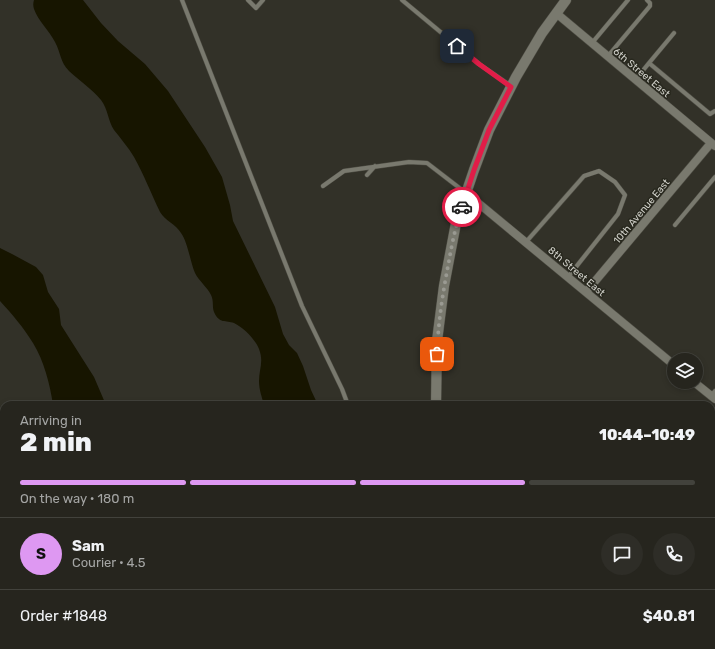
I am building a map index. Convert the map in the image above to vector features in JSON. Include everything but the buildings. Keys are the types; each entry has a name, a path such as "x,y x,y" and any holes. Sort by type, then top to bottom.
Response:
{"main road":[{"path":"436,401 437,341 444,286 456,223 489,130 542,32 566,0"}],"street":[{"name":"6th Street East","path":"556,13 713,145"},
{"name":"10th Avenue East","path":"586,292 713,145"},
{"name":"8th Street East","path":"466,193 667,359"},
{"path":"703,388 714,395"}],"lane":[{"path":"182,0 302,306 346,401"},
{"path":"248,0 256,8 263,0"},
{"path":"402,0 479,64 511,87"},
{"path":"592,44 628,0"},
{"path":"607,56 650,6 650,3 647,0"},
{"path":"636,80 674,33"},
{"path":"649,63 710,114 715,111"},
{"path":"323,186 344,171 409,162 427,163 466,193"},
{"path":"367,175 376,166"},
{"path":"526,242 584,176 599,171 615,182 624,195 618,214 568,277"},
{"path":"675,225 715,177"}],"shaded area":[{"path":"34,0 83,0 101,23 118,41 145,64 168,91 205,147 222,177 233,221 275,307 283,334 289,345 297,353 316,401 263,401 259,384 261,358 257,345 249,334 242,328 234,323 220,320 216,316 213,310 211,295 195,273 187,247 179,230 160,212 138,164 114,130 101,100 66,68 55,42 41,22 33,7"},
{"path":"0,248 36,267 43,275 48,292 59,309 61,325 94,377 104,401 52,401 46,373 37,350 21,326 0,301"}],"way so far":[{"path":"437,354 437,341 444,286 456,223 462,207"}],"route":[{"path":"457,46 511,87 489,130 462,207"}]}
